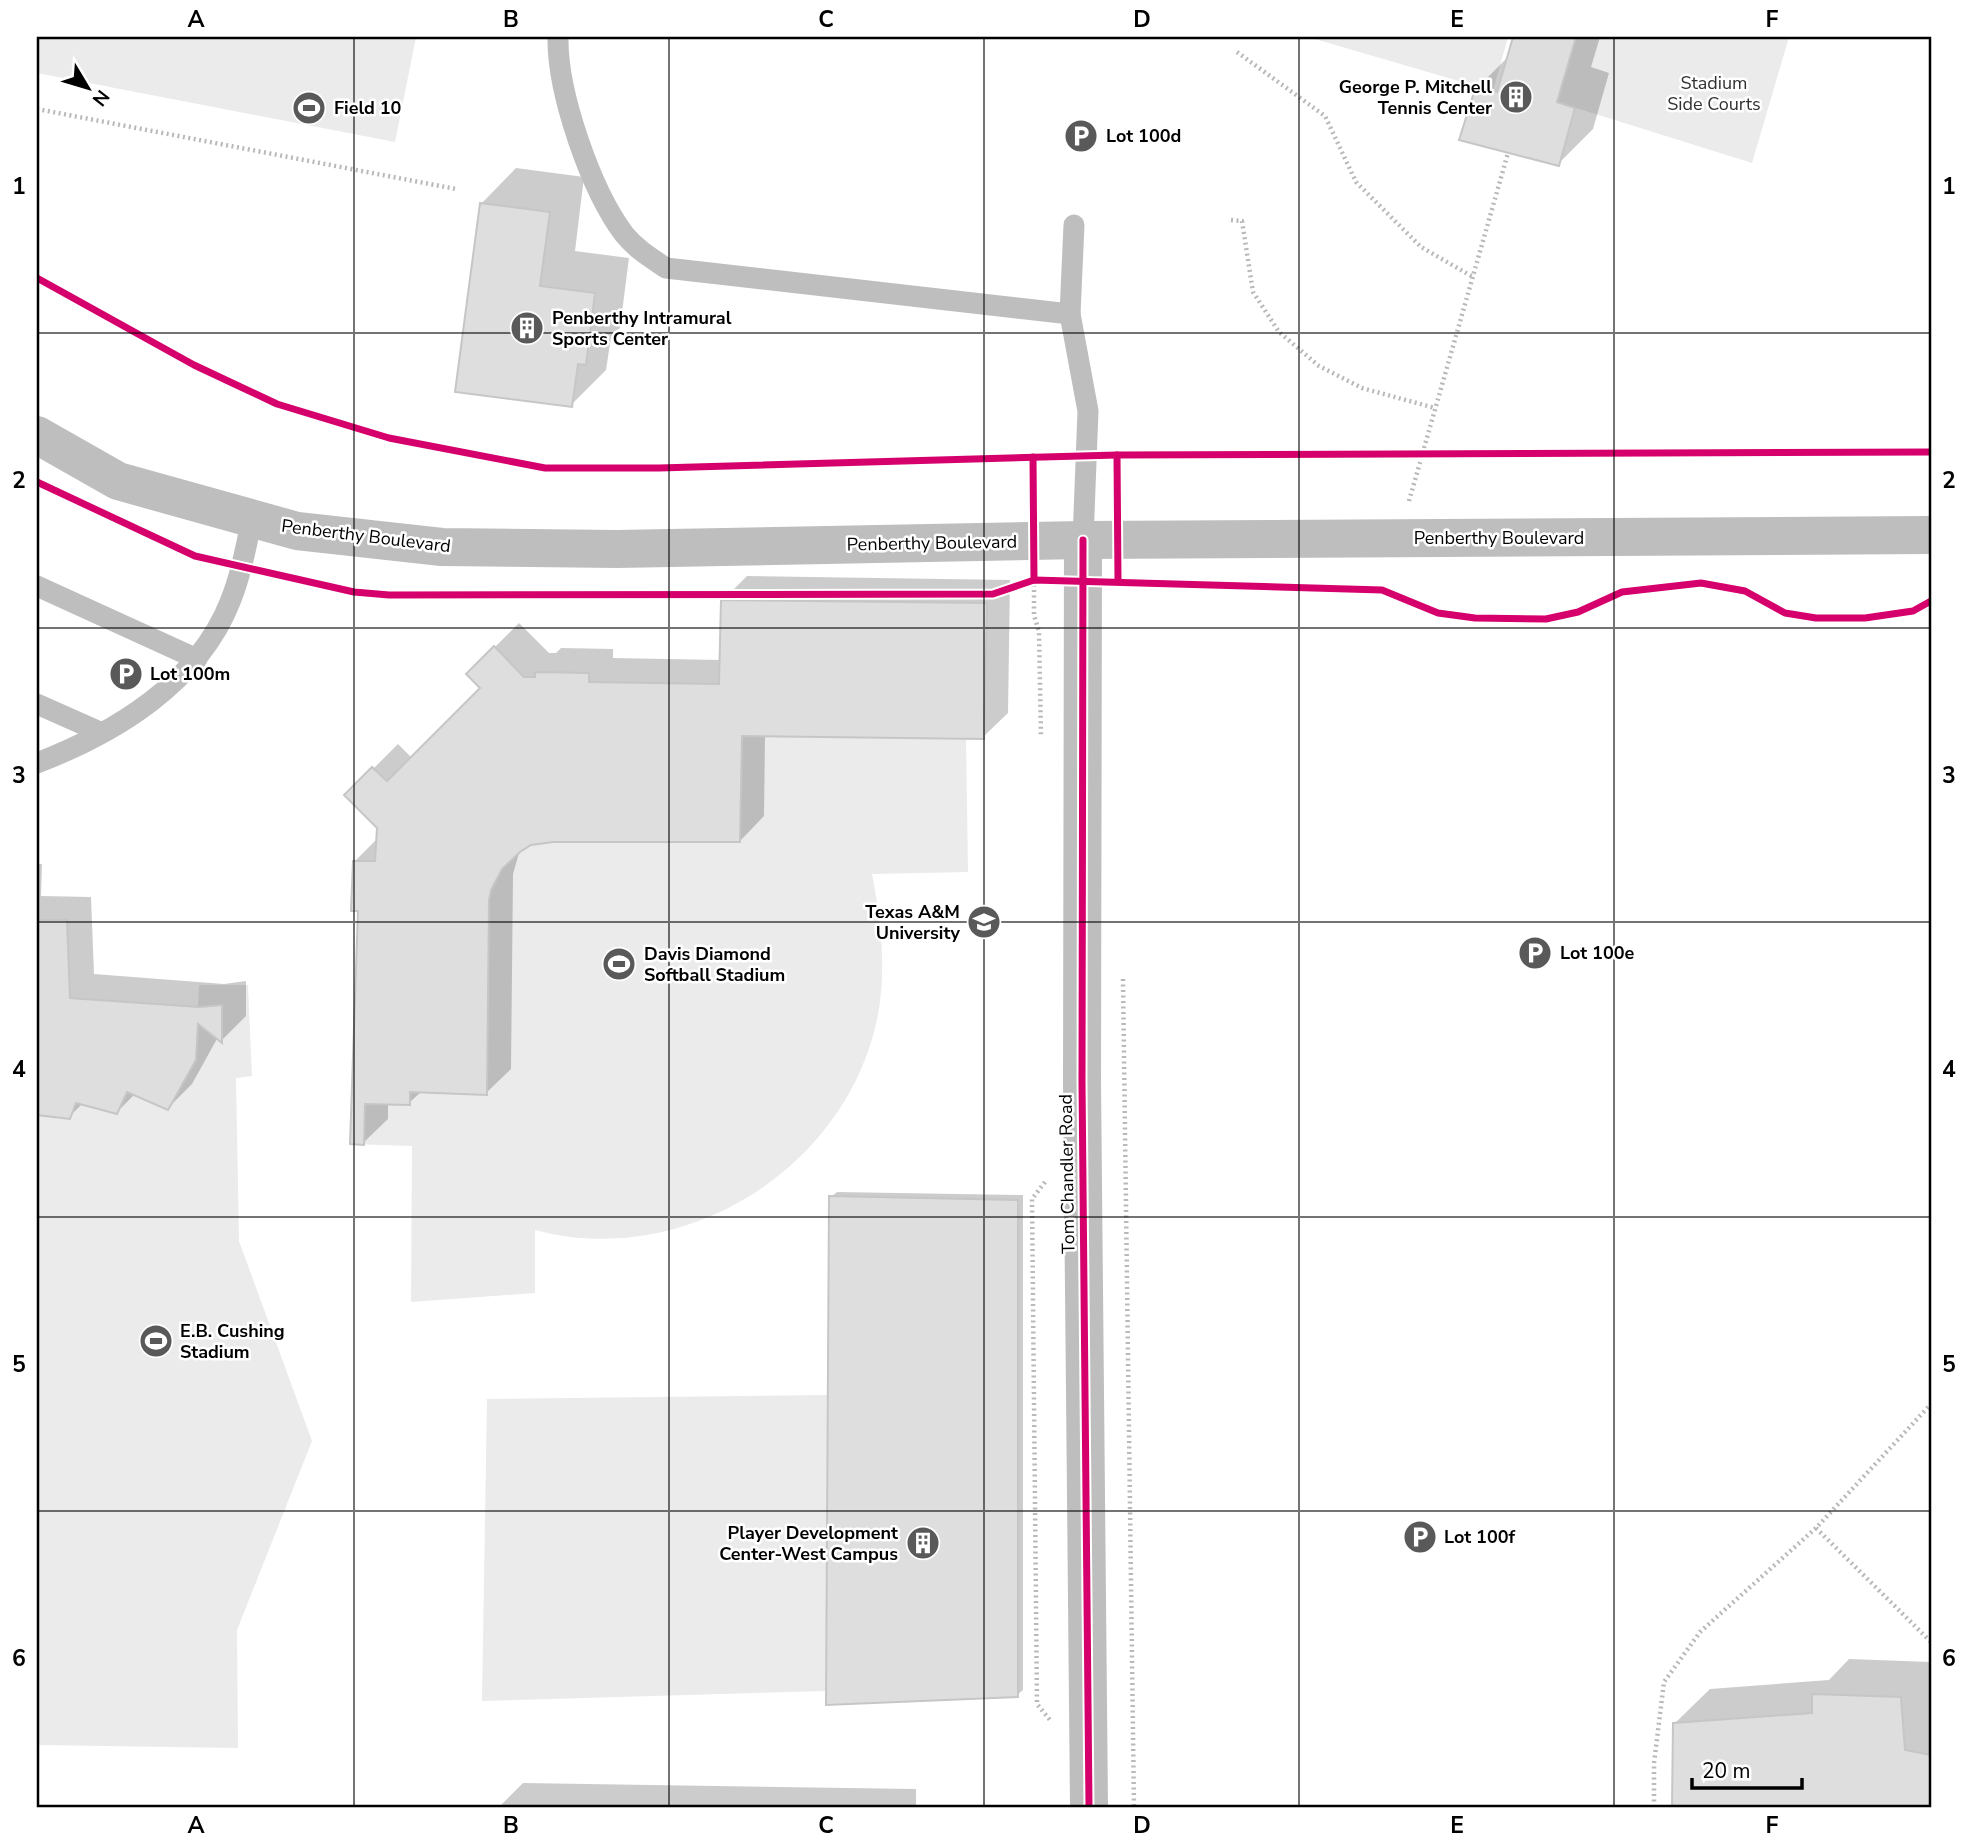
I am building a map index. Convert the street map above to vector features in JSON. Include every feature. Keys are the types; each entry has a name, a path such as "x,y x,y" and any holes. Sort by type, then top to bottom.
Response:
{"street":[{"name":"Penberthy Boulevard","path":"37,435 118,481 298,531 442,547 617,549 1083,540 1931,535"},
{"name":"Tom Chandler Road","path":"1083,540 1082,1096 1089,1807"}],"lane":[{"path":"558,37 558,61 569,115 611,212 625,235 641,252 666,268 1070,314"},
{"path":"1074,225 1070,314 1088,411 1084,456 1083,540"},
{"path":"37,762 68,751 155,701 197,659 230,604 242,568 252,518"},
{"path":"37,586 197,659"},
{"path":"37,704 100,732"}],"path":[{"path":"1237,52 1325,116 1356,182 1421,247 1473,277"},
{"path":"37,109 456,189"},
{"path":"1397,539 1508,153"},
{"path":"1231,220 1242,220 1253,292 1279,332 1319,366 1362,388 1436,408"},
{"path":"1409,455 1437,454"},
{"path":"1019,457 1084,456"},
{"path":"1034,580 1034,615 1040,632 1042,743"},
{"path":"1024,583 1034,580 1083,580"},
{"path":"1123,971 1134,1807"},
{"path":"1050,1175 1032,1199 1032,1213 1037,1704 1054,1725"},
{"path":"1654,1807 1654,1763 1664,1682 1700,1632 1816,1528 1931,1404"},
{"path":"1816,1528 1931,1642"}],"green space":[{"name":"Field 10","path":"37,37 416,37 395,142 37,73"},
{"path":"1308,37 1508,37 1493,91"},
{"name":"Stadium Side Courts","path":"1576,37 1789,37 1752,163 1557,102"},
{"name":"Davis Diamond Softball Stadium","path":"721,600 987,603 966,739 968,872 872,874 882,953 881,993 874,1032 854,1083 825,1129 788,1168 744,1199 696,1222 643,1236 589,1239 535,1230 535,1293 411,1302 412,1146 350,1144 358,912 351,911 353,861 375,860 377,828 344,795 372,767 387,781 479,689 466,674 494,646 524,677 535,677 535,672 589,673 590,682 719,684"},
{"name":"E.B. Cushing Stadium","path":"37,920 67,920 70,998 198,1007 199,985 248,985 252,1076 236,1078 239,1241 312,1441 237,1630 238,1748 37,1745"},
{"path":"828,1395 826,1691 482,1701 487,1399"}],"building":[{"name":"George P. Mitchell Tennis Center","path":"1513,37 1576,37 1557,102 1575,108 1559,166 1459,140 1476,86 1497,92"},
{"name":"Penberthy Intramural Sports Center","path":"480,203 550,212 540,286 595,293 586,365 578,364 572,407 455,392"},
{"path":"721,600 987,603 984,739 742,736 740,842 553,842 531,845 520,852 502,869 489,900 487,1095 410,1092 410,1105 365,1104 364,1145 350,1144 358,911 351,911 353,861 375,861 377,828 344,795 372,767 387,781 480,688 466,674 494,646 524,677 535,677 535,672 589,673 589,682 719,684"},
{"path":"37,920 67,920 70,998 199,1007 222,1005 222,1043 198,1024 196,1060 168,1110 127,1092 117,1114 76,1103 70,1119 37,1115"},
{"name":"Player Development Center-West Campus","path":"829,1196 1018,1200 1018,1697 826,1705"},
{"path":"1812,1694 1901,1697 1905,1750 1931,1755 1931,1807 1672,1807 1673,1723 1812,1713"}],"cycle path":[{"path":"37,278 194,365 277,404 389,438 545,468 659,468 1117,455 1931,452"},
{"path":"1117,455 1118,581"},
{"path":"1033,457 1034,580"},
{"path":"37,482 195,556 354,592 389,595 993,594 1034,580 1382,590 1438,613 1475,618 1546,619 1578,612 1622,592 1701,583 1745,591 1785,613 1816,618 1865,618 1913,611 1931,601"},
{"path":"1083,540 1082,1082 1089,1807"}],"place":[{"name":"George P. Mitchell Tennis Center","path":"1516,97"},
{"name":"Field 10","path":"309,108"},
{"name":"Lot 100d","path":"1081,136"},
{"name":"Penberthy Intramural Sports Center","path":"527,328"},
{"name":"Lot 100m","path":"126,674"},
{"name":"Texas A&M University","path":"984,922"},
{"name":"Lot 100e","path":"1535,953"},
{"name":"Davis Diamond Softball Stadium","path":"619,964"},
{"name":"E.B. Cushing Stadium","path":"156,1341"},
{"name":"Lot 100f","path":"1420,1537"},
{"name":"Player Development Center-West Campus","path":"923,1543"}]}
